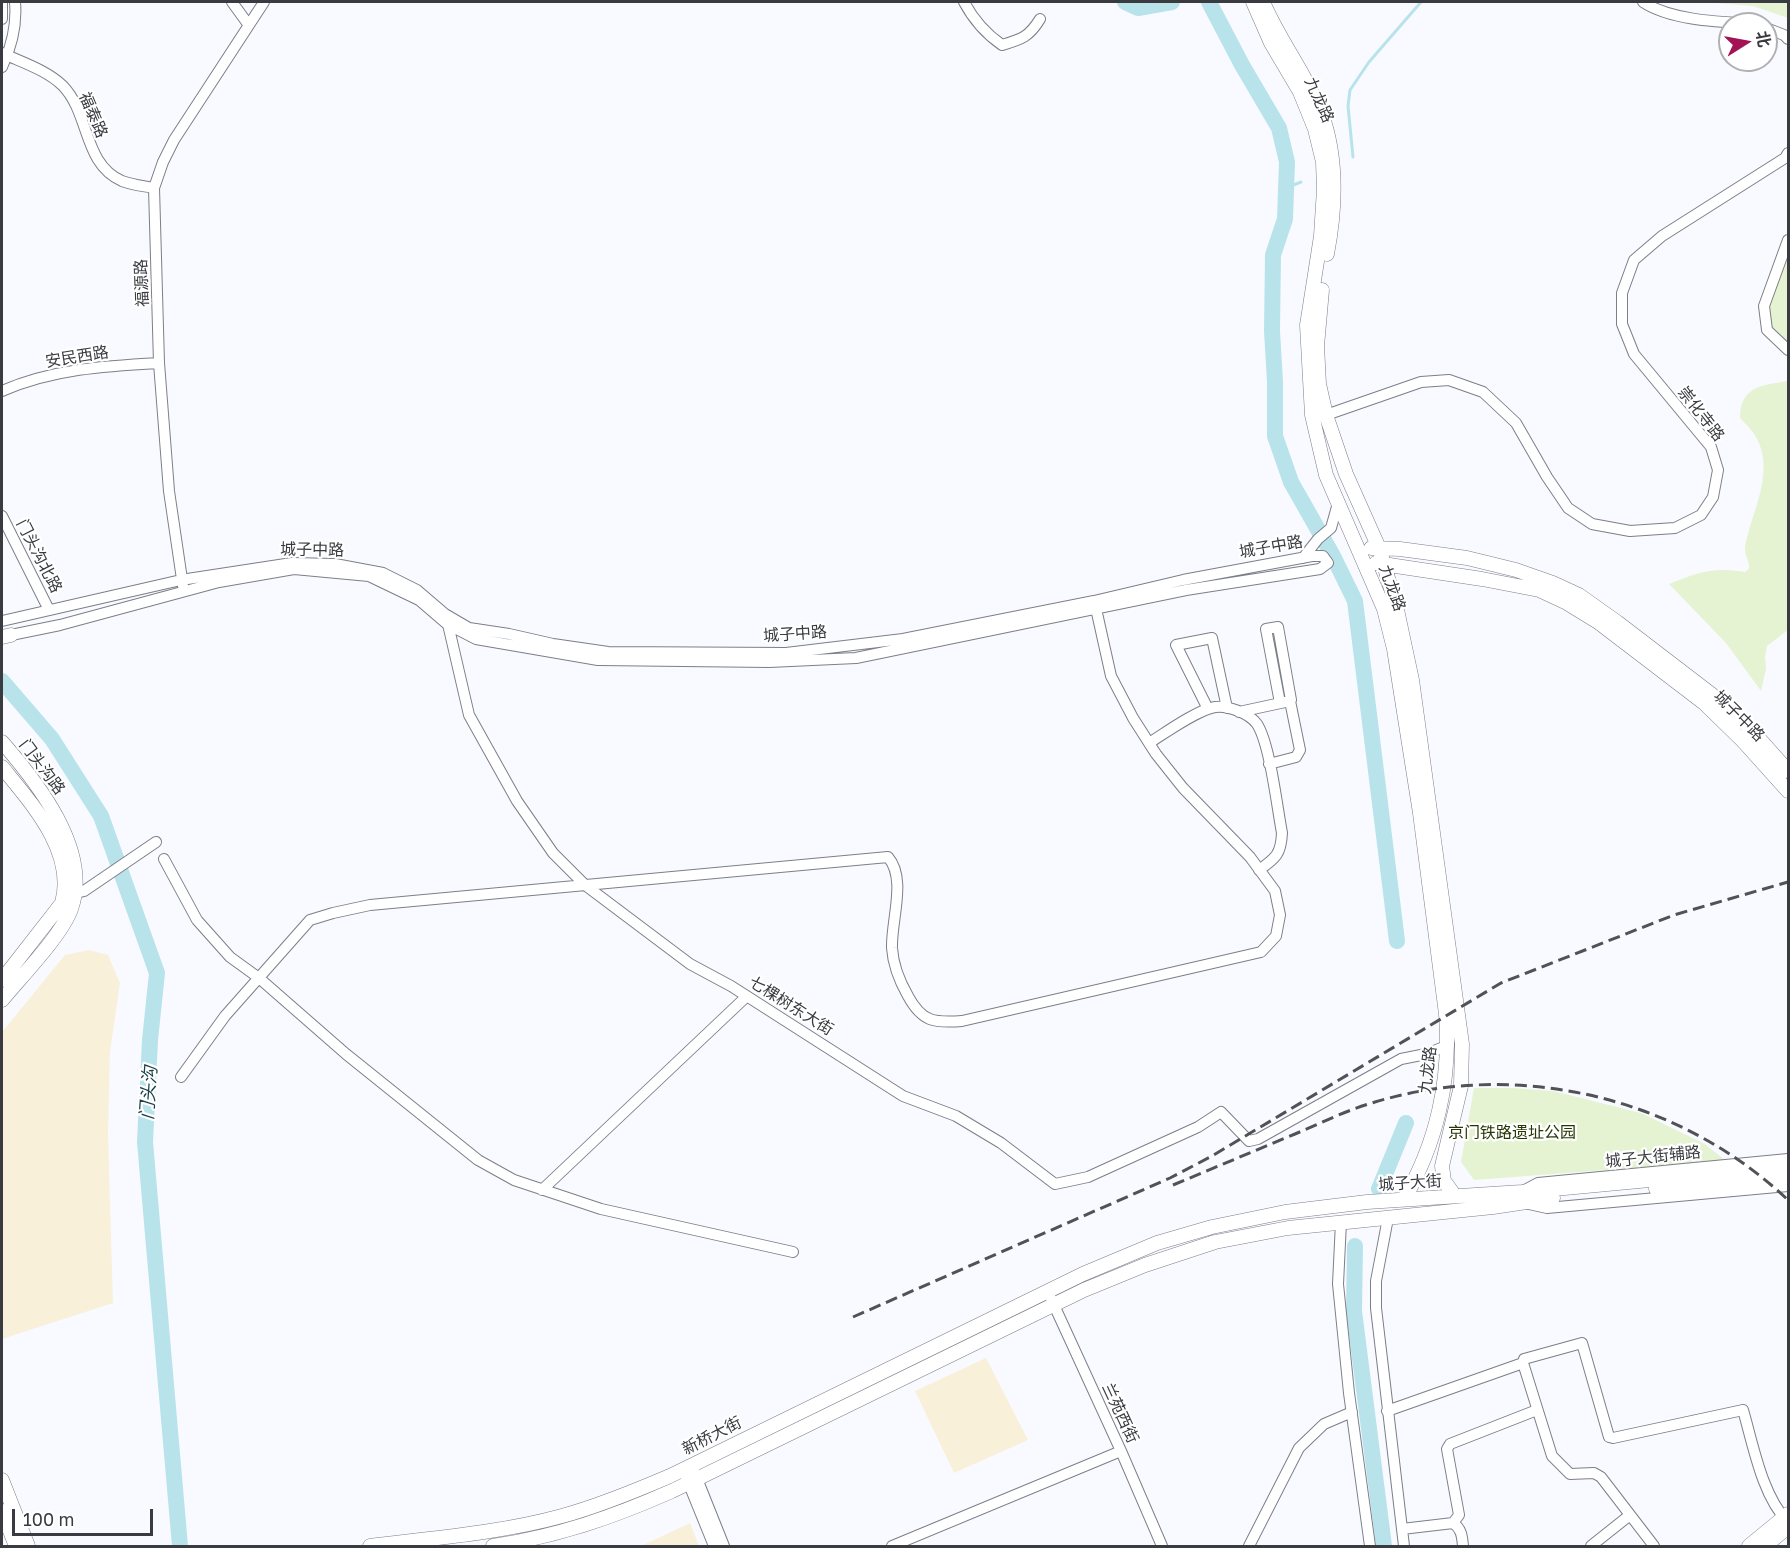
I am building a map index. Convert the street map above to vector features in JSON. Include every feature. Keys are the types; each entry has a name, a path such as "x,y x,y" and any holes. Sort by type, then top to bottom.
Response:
{"main road":[{"name":"九龙路","path":"1253,2 1271,43 1300,92 1315,129 1323,162 1321,236 1307,325 1312,415 1326,475 1384,609 1394,649 1422,825 1446,1014 1449,1046 1445,1088 1420,1170 1404,1199"},
{"name":"九龙路","path":"1263,2 1320,111 1333,161 1332,225 1320,307 1317,346 1319,384 1326,415 1346,474 1384,563 1396,604 1412,680 1462,1044 1461,1086 1442,1167 1444,1181 1455,1196"},
{"name":"城子中路","path":"1359,549 1379,548 1467,558 1554,583 1579,596 1617,622 1711,694 1746,724 1788,771"},
{"name":"城子中路","path":"1365,563 1384,563 1539,590 1567,603 1598,622 1704,704 1743,741 1788,791"},
{"name":"门头沟路","path":"2,742 45,795 55,814 72,859 76,885 69,895"},
{"name":"门头沟路","path":"2,767 46,824 64,872 71,909 58,932 2,1000"},
{"path":"2,980 69,895"},
{"name":"城子大街","path":"1051,1299 1215,1242 1288,1228 1388,1218 1523,1197 1788,1167"},
{"name":"城子大街","path":"1051,1299 1083,1274 1158,1243 1212,1227 1285,1212 1404,1199 1455,1196 1545,1198 1788,1177"},
{"name":"新桥大街","path":"493,1546 586,1526 622,1513 690,1473 1051,1299"},
{"name":"新桥大街","path":"370,1546 478,1532 561,1516 690,1473"},
{"path":"2,1480 28,1546"},
{"path":"2,1511 16,1546"},
{"path":"1749,1546 1787,1520"},
{"path":"1766,1546 1787,1520"}],"street":[{"path":"2,2 2,19"},
{"path":"2,67 4,55 16,24 15,2"},
{"path":"232,2 248,24"},
{"name":"福源路","path":"184,592 170,491 159,363 154,188 174,140 264,2"},
{"path":"964,2 968,11 988,36 1002,45 1020,40 1032,32 1040,19"},
{"path":"1643,2 1653,9 1718,23"},
{"path":"1786,37 1788,46"},
{"name":"福泰路","path":"4,55 43,73 62,85 75,102 93,152 104,170 123,182 154,188"},
{"name":"崇化寺路","path":"1326,415 1422,382 1449,380 1483,392 1516,423 1568,508 1592,524 1630,531 1675,528 1701,515 1713,497 1718,470 1711,447 1634,354 1622,324 1622,293 1634,260 1662,236 1785,158 1788,153"},
{"path":"1788,240 1764,306 1767,330 1788,350"},
{"name":"安民西路","path":"2,391 62,372 110,365 159,363"},
{"path":"1303,558 1318,539 1331,528 1338,503"},
{"name":"门头沟北路","path":"2,516 50,610"},
{"name":"城子中路","path":"6,636 219,582 294,569 369,576 419,600 446,619 469,628 509,634 553,645 608,652 786,653 903,639 1320,569 1328,563 1323,556 1303,558 1183,580 1095,605"},
{"name":"城子中路","path":"2,621 181,580 292,563 335,564 383,573 417,590 446,619"},
{"path":"181,1077 225,1016 310,920 370,905 888,857 896,866 898,883 892,950 900,982 916,1011 937,1023 962,1020 1261,952 1275,936 1280,915 1275,891 1250,857 1183,788 1133,718 1111,676 1095,605"},
{"name":"七棵树东大街","path":"446,619 469,715 518,801 553,853 585,885 690,964 747,996 903,1096 956,1116 1001,1143 1055,1184 1088,1177 1198,1127 1221,1112 1249,1141 1258,1139 1401,1059 1449,1046"},
{"path":"1239,712 1259,708 1285,702 1292,700 1278,627 1266,629 1285,702 1300,750 1296,757 1269,764"},
{"path":"1208,710 1176,645 1212,638 1227,708"},
{"path":"1149,743 1215,707 1239,712 1256,723 1264,743"},
{"path":"1259,708 1282,833 1281,846 1276,858 1259,870"},
{"path":"69,895 84,891 156,842"},
{"path":"164,859 197,920 230,957 259,978 346,1054 478,1160 514,1180 602,1209 793,1252"},
{"path":"542,1190 747,996"},
{"name":"城子大街辅路","path":"1523,1197 1538,1183 1788,1159"},
{"path":"1523,1197 1547,1208 1788,1186"},
{"path":"1388,1218 1376,1281 1376,1308 1404,1546"},
{"path":"1341,1222 1338,1284 1370,1546"},
{"name":"兰苑西街","path":"1051,1299 1162,1546"},
{"path":"1387,1411 1523,1363 1524,1359 1582,1344 1609,1437 1743,1410 1765,1482 1787,1520"},
{"path":"1523,1363 1552,1456 1570,1474 1594,1473 1601,1477 1654,1546"},
{"path":"1453,1523 1459,1515 1447,1449 1450,1444 1538,1410"},
{"path":"1249,1546 1299,1448 1324,1424 1352,1412"},
{"path":"892,1546 1121,1451"},
{"path":"690,1473 714,1546"},
{"path":"690,1473 724,1546"},
{"path":"1591,1546 1630,1515"},
{"path":"1401,1529 1453,1523 1461,1533 1463,1546"}],"shaded area":[{"path":"89,950 108,955 120,983 110,1052 108,1134 113,1303 2,1339 2,1032 65,955"},
{"path":"986,1358 1028,1440 954,1473 915,1391"},
{"path":"690,1523 699,1546 641,1546"}],"green space":[{"path":"1704,2 1788,2 1788,18 1778,15 1778,12 1753,6"},
{"path":"1788,242 1788,356 1769,335 1766,290"},
{"path":"1788,381 1788,630 1767,646 1766,669 1761,691 1726,643 1669,584 1706,572 1723,570 1745,572 1749,569 1745,547 1760,493 1764,466 1757,439 1740,418 1741,407 1744,399 1755,389"},
{"name":"京门铁路遗址公园","path":"1474,1088 1553,1091 1641,1113 1705,1144 1726,1161 1474,1180 1461,1162"}],"waterway":[{"path":"1125,2 1138,8 1172,2"},
{"path":"1209,2 1279,128 1287,162 1285,219 1273,255 1272,331 1275,436 1291,482 1333,556 1355,601 1397,941"},
{"path":"1353,157 1348,106 1350,90 1369,62 1421,2"},
{"path":"1286,188 1301,182"},
{"name":"门头沟","path":"2,681 52,739 101,816 157,973 150,1040 145,1142 180,1546"},
{"path":"1379,1189 1406,1123"},
{"path":"1355,1246 1354,1311 1384,1546"}],"railway":[{"path":"853,1317 1170,1178 1212,1156 1501,983 1674,915 1788,882"},
{"path":"1173,1185 1365,1105 1430,1090 1485,1085 1540,1087 1595,1096 1647,1112 1698,1135 1745,1164 1788,1200"}]}
